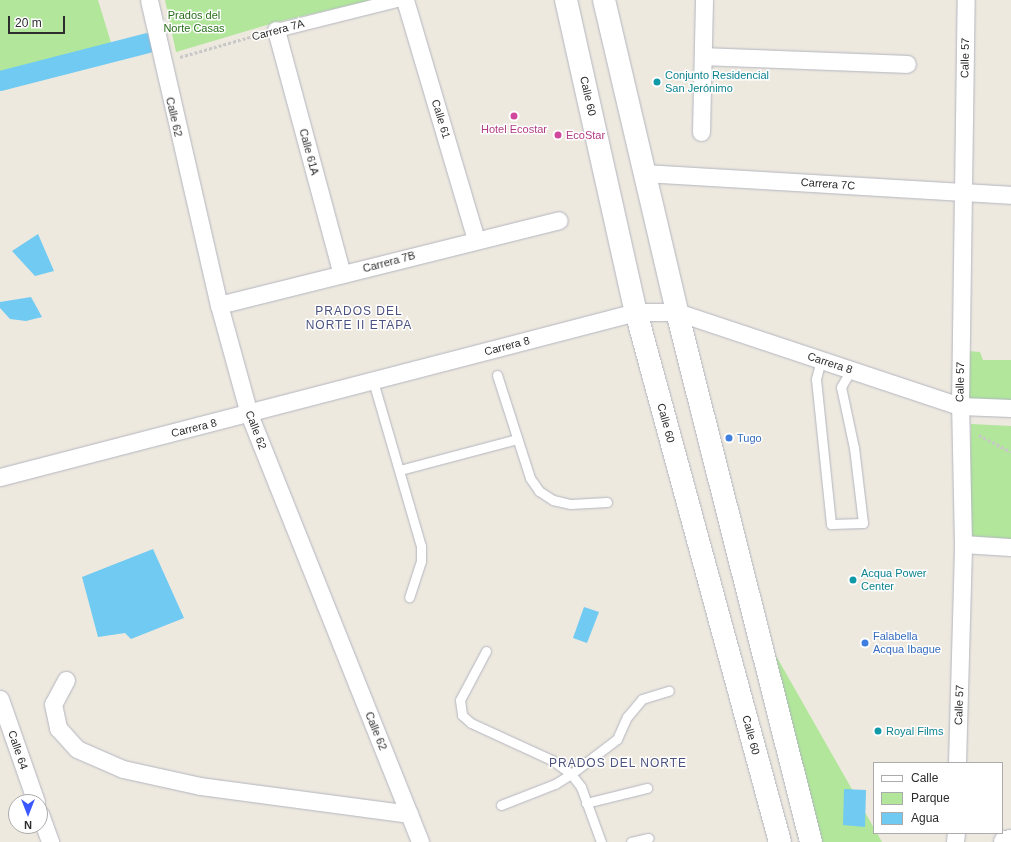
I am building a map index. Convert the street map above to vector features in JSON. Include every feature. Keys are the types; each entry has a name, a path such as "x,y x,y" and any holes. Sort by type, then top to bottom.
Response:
{"main road":[{"name":"Calle 60","path":"566,0 636,312 780,842"},
{"path":"604,0 677,312 811,842"},
{"path":"1005,842 1011,841"}],"street":[{"name":"Calle 62","path":"148,0 219,305 249,414 420,842"},
{"name":"Carrera 7A","path":"276,30 396,0"},
{"name":"Calle 61","path":"406,0 476,239"},
{"path":"701,132 704,0"},
{"name":"Calle 57","path":"958,762 963,544 960,406 966,0"},
{"name":"Calle 61A","path":"276,30 342,274"},
{"path":"703,56 907,64"},
{"name":"Carrera 7C","path":"644,173 1011,195"},
{"name":"Carrera 7B","path":"219,305 476,239 559,220"},
{"name":"Carrera 8","path":"0,477 249,414 636,312 677,312 960,406 1011,408"},
{"path":"963,544 1011,547"},
{"path":"66,680 54,704 58,728 77,749 124,769 200,786 409,814"},
{"name":"Calle 64","path":"0,699 33,794"}],"lane":[{"path":"821,360 816,379 832,524 863,523 854,448 841,386 851,370"},
{"path":"497,375 530,478 539,491 553,500 571,504 607,502"},
{"path":"373,381 421,546 421,561 409,597"},
{"path":"400,470 517,439"},
{"path":"486,651 460,700 462,715 471,722 552,760 571,774 581,787 601,842"},
{"path":"501,805 555,784 571,774 617,739 627,717 642,699 668,691"},
{"path":"586,803 646,788"},
{"path":"631,842 649,838"}],"path":[{"name":"Carrera 7A","path":"162,62 276,30"},
{"path":"973,432 1011,452"}],"green space":[{"path":"0,0 98,0 112,46 0,78"},
{"name":"Prados del Norte Casas","path":"165,0 371,0 277,22 176,52"},
{"path":"968,351 980,352 983,360 1011,360 1011,401 968,400"},
{"path":"971,424 1011,426 1011,539 969,536"},
{"path":"771,647 873,826 873,834 878,834 882,842 820,842"}],"water":[{"path":"38,234 54,271 35,276 12,251"},
{"path":"31,297 42,317 26,321 10,319 0,308 0,302"},
{"path":"153,549 184,618 131,639 125,633 98,637 82,577"},
{"path":"584,607 599,612 587,643 573,638"},
{"path":"844,789 866,790 865,827 843,825"}],"waterway":[{"path":"0,81 148,43"}],"place":[{"name":"Conjunto Residencial San Jerónimo","path":"657,82"},
{"name":"Hotel Ecostar","path":"514,116"},
{"name":"EcoStar","path":"558,135"},
{"name":"Tugo","path":"729,438"},
{"name":"Acqua Power Center","path":"853,580"},
{"name":"Falabella Acqua Ibague","path":"865,643"},
{"name":"Royal Films","path":"878,731"}],"district":[{"name":"PRADOS DEL NORTE II ETAPA","path":"359,319"},
{"name":"PRADOS DEL NORTE","path":"618,764"}]}
